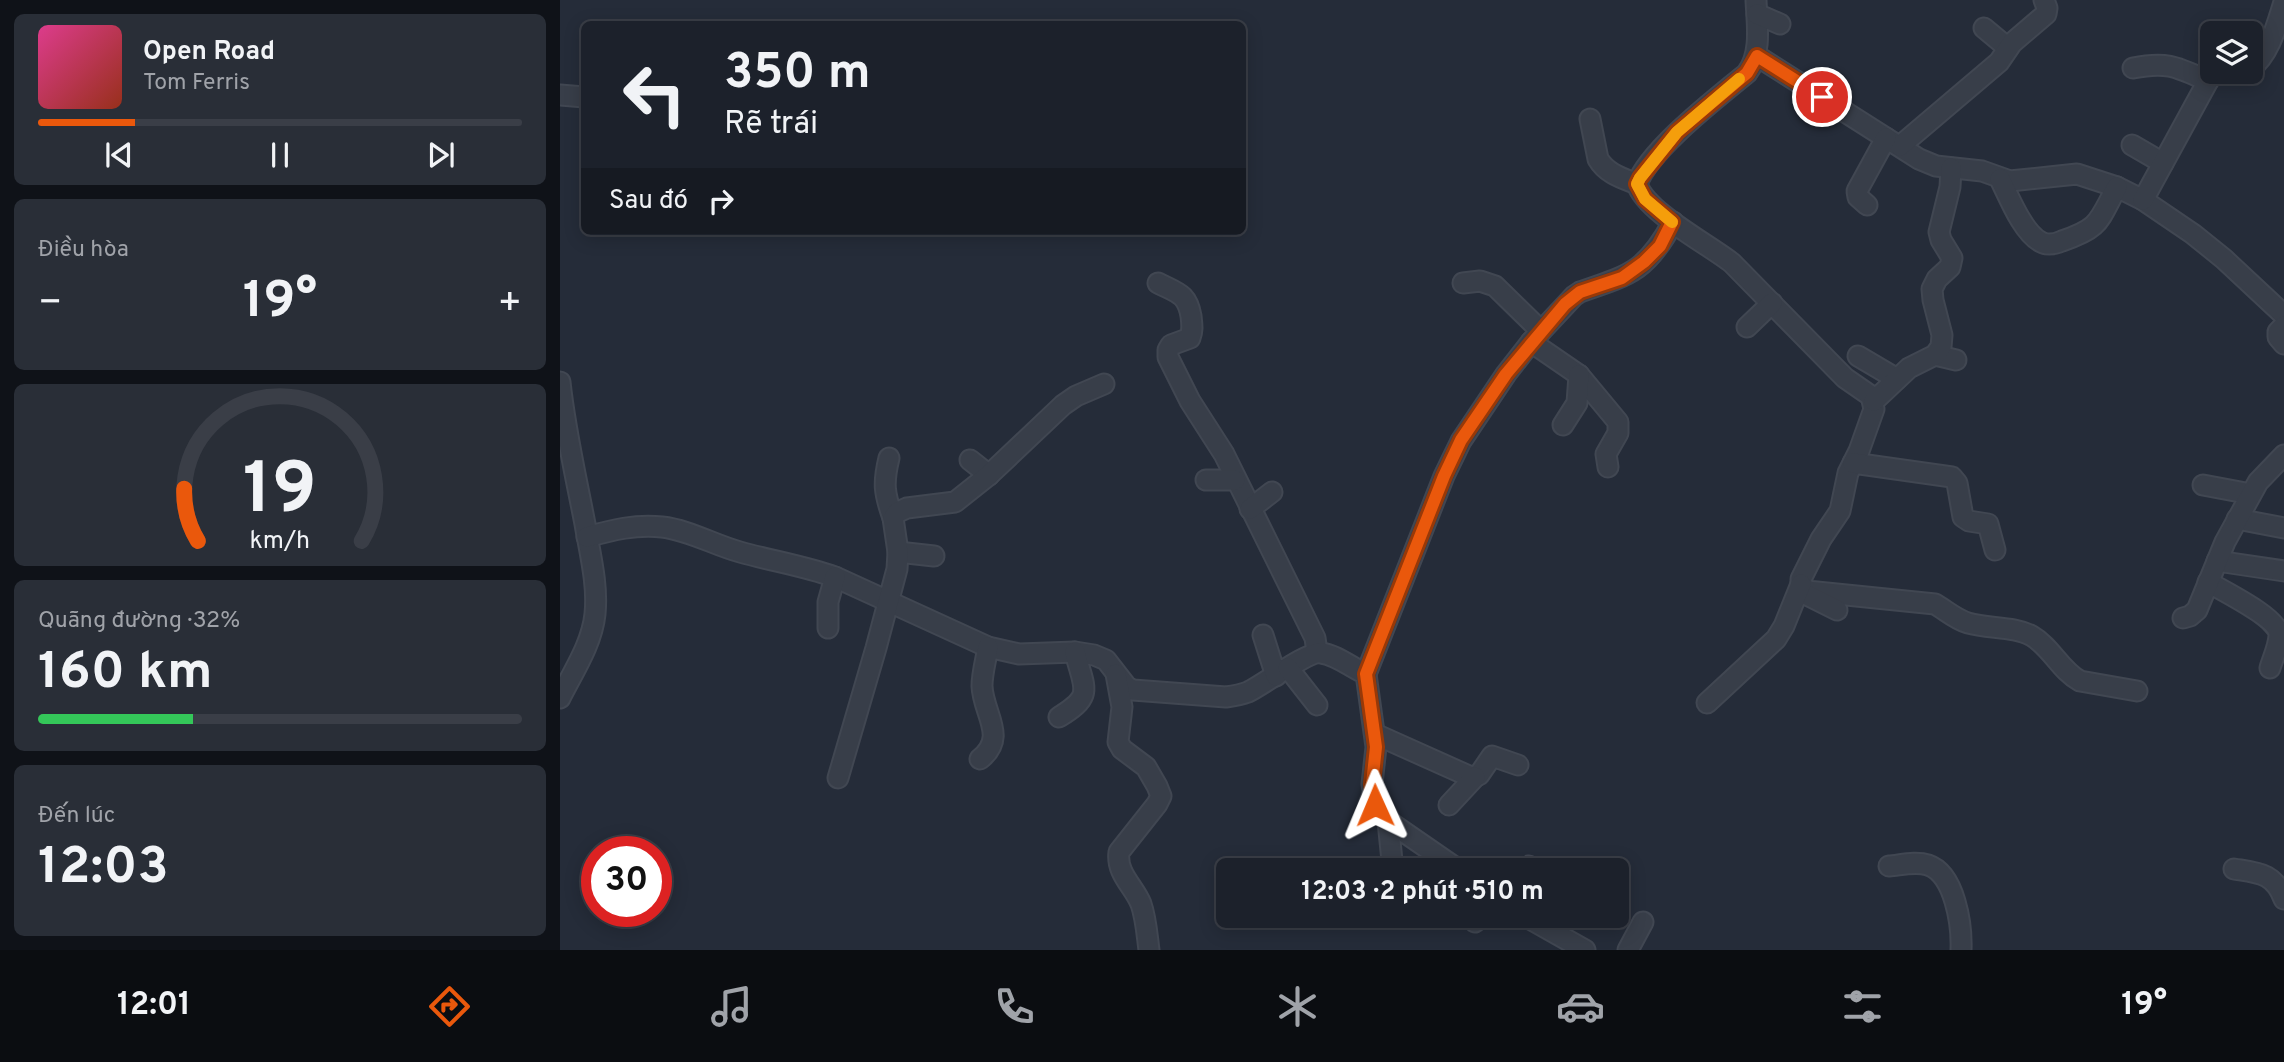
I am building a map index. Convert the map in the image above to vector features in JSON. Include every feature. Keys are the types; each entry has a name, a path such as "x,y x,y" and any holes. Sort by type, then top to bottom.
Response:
{"street":[{"path":"1867,205 1858,197 1857,191 1893,142 1999,62 2008,48 2046,14 2044,0"},
{"path":"2263,53 2284,3"},
{"path":"1756,7 1780,24"},
{"path":"1637,184 1644,170 1677,132 1747,73 1757,56 1756,7"},
{"path":"1984,28 2008,48"},
{"path":"1757,56 1936,166 1982,171 2000,179 2020,180 2077,174 2117,187 2143,200 2193,234 2284,315"},
{"path":"2133,68 2154,63 2200,73"},
{"path":"2143,200 2207,84"},
{"path":"560,94 581,97"},
{"path":"1590,119 1601,164 1610,172 1637,184 1645,199 1672,222 1732,263 1845,378 1874,401 1874,409 1848,473 1843,500 1836,518 1821,539 1801,579 1800,587 1776,639 1707,703"},
{"path":"2132,145 2164,163"},
{"path":"1874,401 1909,368 1936,355 1941,346 1942,335 1932,289 1937,279 1950,267 1952,258 1939,232 1950,187 1951,167"},
{"path":"2000,179 2016,212 2033,236 2042,243 2052,244 2090,230 2096,225 2117,187"},
{"path":"1442,858 1379,813 1373,794 1376,747 1366,674 1461,440 1506,374 1565,304 1580,292 1622,278 1644,262 1660,246 1672,222"},
{"path":"1463,283 1480,281 1495,286 1536,337 1579,375 1618,422 1618,433 1606,454 1608,467"},
{"path":"1157,283 1185,297 1189,302 1193,331 1190,338 1171,345 1168,356 1189,401 1224,454 1315,638 1317,652"},
{"path":"1747,327 1772,303"},
{"path":"2284,326 2278,332 2278,337 2284,344"},
{"path":"1936,355 1956,360"},
{"path":"1857,356 1897,379"},
{"path":"1563,425 1577,403 1579,375"},
{"path":"892,518 907,508 955,502 989,475 1063,405 1104,384"},
{"path":"560,389 593,567 595,615 588,640 560,698"},
{"path":"2183,618 2190,617 2197,610 2217,561 2251,494 2262,477 2284,455"},
{"path":"838,778 897,569 898,552 884,491 890,458"},
{"path":"970,460 989,475"},
{"path":"1853,463 1951,477 1957,483 1963,517 1969,521 1988,524 1995,550"},
{"path":"1206,480 1235,480"},
{"path":"2203,485 2251,494"},
{"path":"1250,509 1272,492"},
{"path":"1814,524 1836,518"},
{"path":"2237,519 2284,528"},
{"path":"587,537 622,528 662,527 738,552 811,569 988,647 1019,654 1094,654 1106,660 1127,687 1133,690 1226,697 1247,692 1317,652 1366,674"},
{"path":"898,552 934,556"},
{"path":"2217,561 2284,571"},
{"path":"828,628 827,613 835,578"},
{"path":"2208,582 2268,618 2278,627 2279,637 2270,668"},
{"path":"1800,587 1838,610"},
{"path":"1800,587 1807,590 1936,604 1950,615 1970,624 2024,632 2034,637 2072,677 2080,681 2137,691"},
{"path":"1263,635 1282,672 1317,705"},
{"path":"979,759 988,752 994,740 982,688 988,647"},
{"path":"1059,717 1077,706 1083,697 1084,690 1075,652"},
{"path":"1115,670 1122,706 1118,741 1122,749 1146,767 1161,796 1119,852 1118,860 1140,903 1149,950"},
{"path":"1375,734 1475,777"},
{"path":"1449,804 1492,756 1518,765"},
{"path":"1388,821 1392,858"},
{"path":"1889,866 1924,864 1947,879 1954,900 1961,950"},
{"path":"2234,869 2260,873 2273,879 2284,899"},
{"path":"1628,950 1643,922"},
{"path":"1558,928 1585,950"}],"slow traffic":[{"path":"1672,222 1645,199 1637,184 1644,170 1677,132 1739,79"}],"route":[{"path":"1375,805 1372,784 1376,747 1366,674 1444,476 1461,440 1506,374 1565,304 1580,292 1622,278 1654,254 1660,246 1672,222 1645,199 1637,184 1644,170 1677,132 1747,73 1757,56 1822,97"}]}
